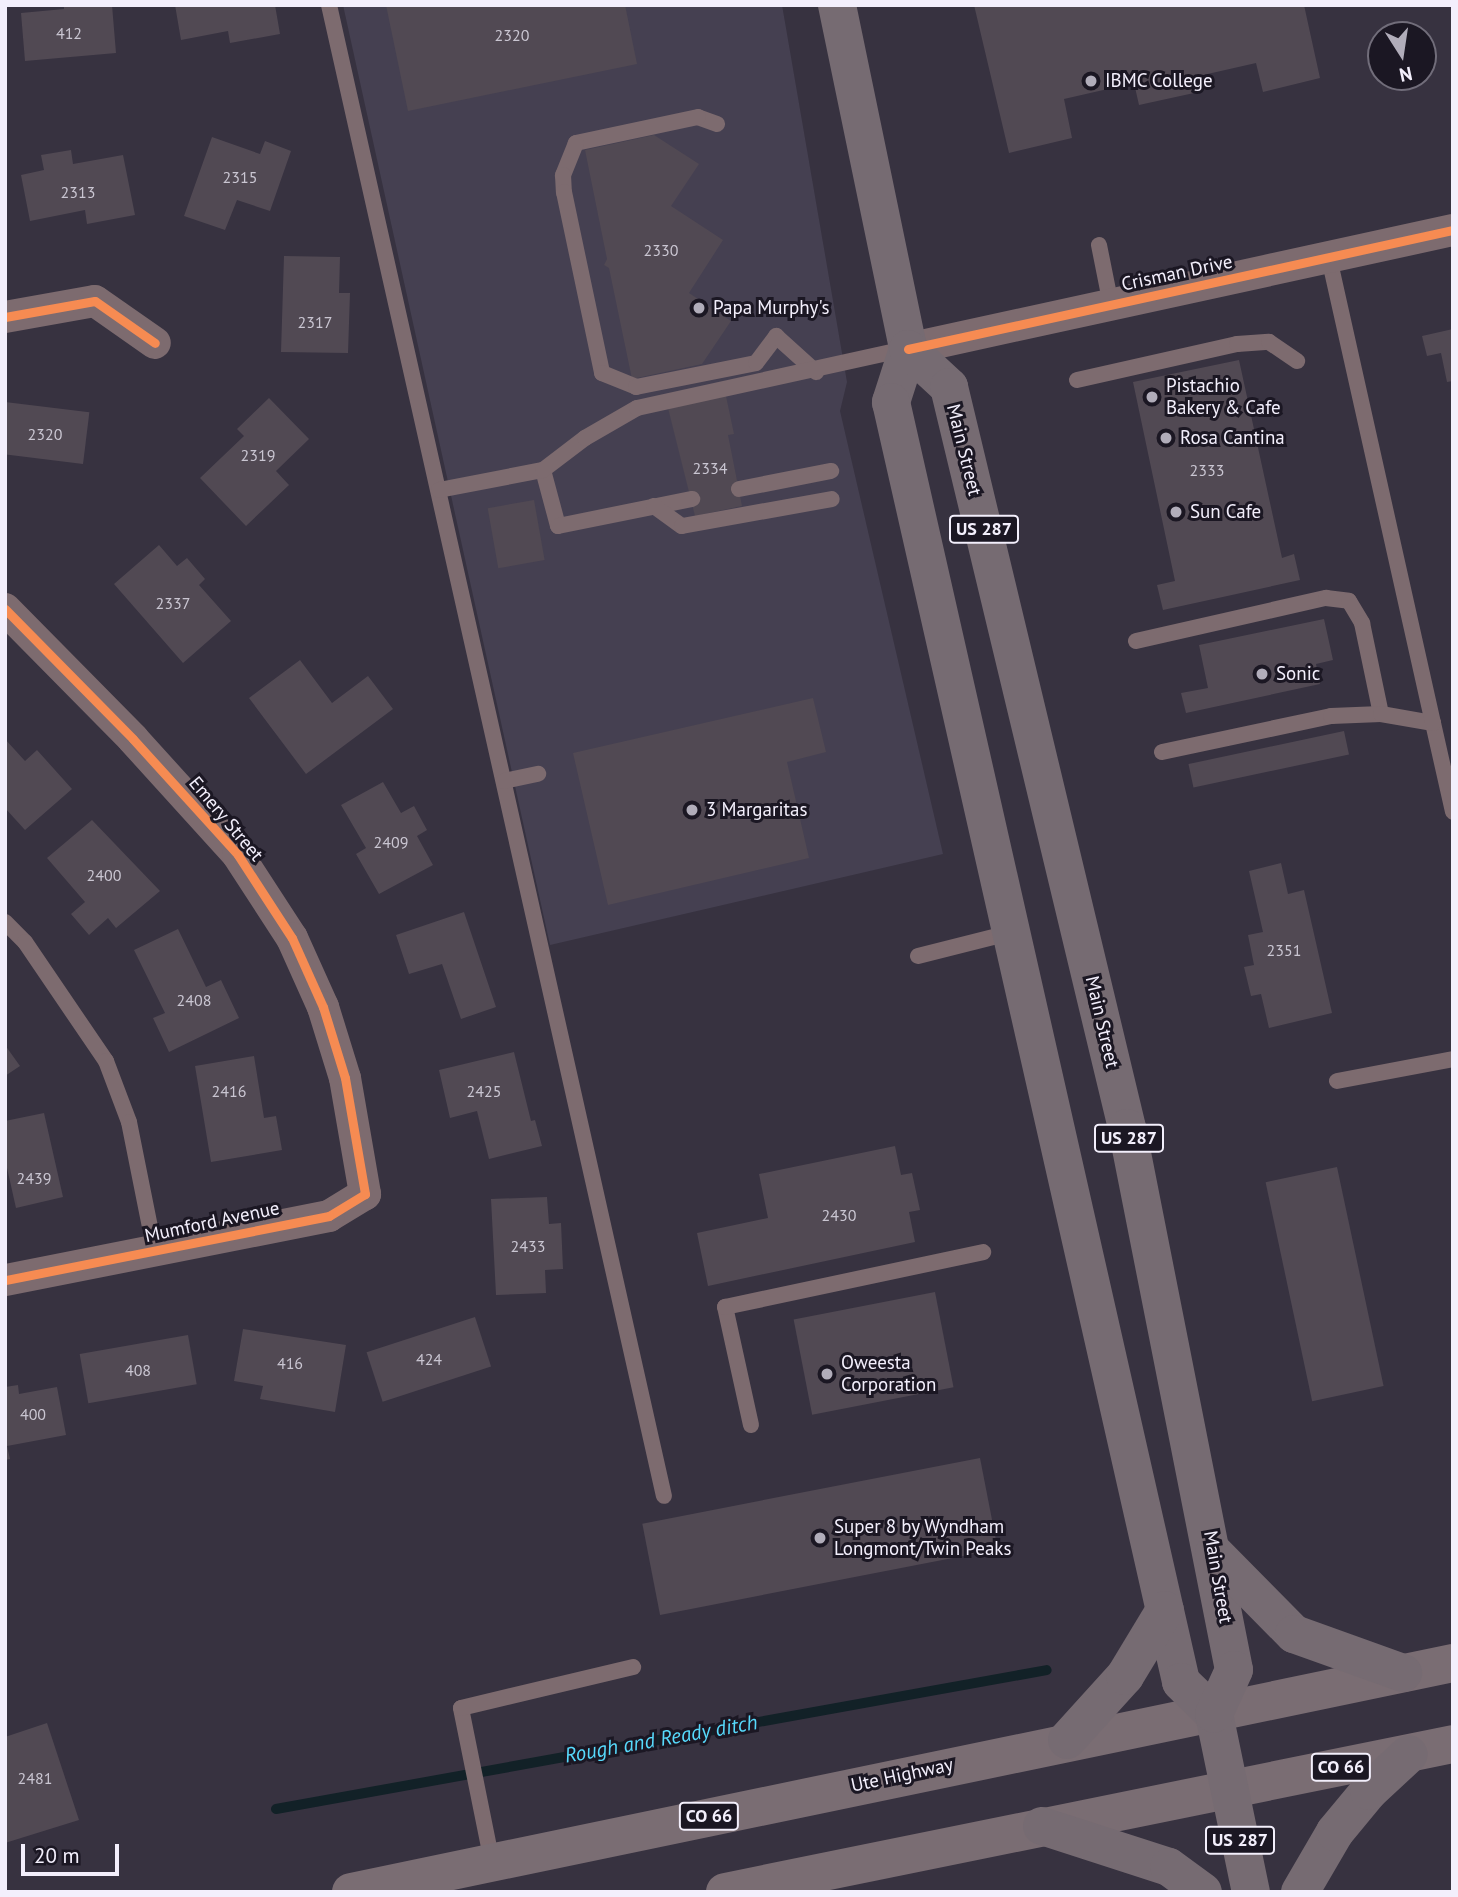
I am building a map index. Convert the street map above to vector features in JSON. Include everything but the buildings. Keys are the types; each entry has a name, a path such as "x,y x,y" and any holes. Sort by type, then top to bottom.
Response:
{"highway":[{"name":"US 287","path":"837,5 908,349 891,402 1009,933 1181,1682 1214,1714 1251,1892"},
{"name":"Main Street","path":"908,349 949,387 1127,1128 1214,1553 1234,1671 1214,1714"},
{"path":"1214,1553 1294,1634 1403,1673"},
{"path":"1067,1740 1125,1676 1165,1610"},
{"path":"1300,1892 1335,1832 1369,1791 1409,1754"},
{"path":"1042,1826 1169,1867 1203,1892"}],"main road":[{"name":"Ute Highway","path":"351,1892 1067,1740 1214,1714 1453,1663"},
{"name":"CO 66","path":"725,1892 1453,1744"}],"street":[{"name":"Crisman Drive","path":"908,349 1453,230"},
{"path":"5,317 95,301 155,343"},
{"name":"Emery Street","path":"5,609 133,739 238,855 292,938 323,1007 345,1078 355,1139"},
{"name":"Mumford Avenue","path":"5,1280 329,1216 365,1194 355,1139"}],"lane":[{"path":"329,5 664,1496"},
{"path":"717,124 698,117 576,143 563,175 564,192 602,373 636,387 756,363 776,336 816,372"},
{"path":"1099,245 1111,305"},
{"path":"1329,258 1453,812"},
{"path":"1077,380 1237,344 1269,342 1297,361"},
{"path":"439,490 543,470 585,438 637,408 816,372 908,349"},
{"path":"543,470 558,526 692,499"},
{"path":"739,489 831,471"},
{"path":"654,506 682,526 832,499"},
{"path":"1136,641 1326,598 1349,601 1362,623 1381,713"},
{"path":"1162,752 1331,716 1381,713 1433,723"},
{"path":"504,781 538,774"},
{"path":"5,922 24,942 106,1061 129,1122 155,1252"},
{"path":"918,956 1009,933"},
{"path":"1337,1082 1453,1059"},
{"path":"751,1425 725,1307 983,1252"},
{"path":"492,1863 461,1708 633,1667"}],"shaded area":[{"path":"343,5 782,5 847,382 840,411 943,854 550,945"}],"waterway":[{"name":"Rough and Ready ditch","path":"276,1809 1047,1670"}],"cycle path":[{"path":"908,349 1453,230"},
{"path":"5,317 95,301 155,343"},
{"path":"5,609 133,739 238,855 292,938 323,1007 345,1078 365,1194 329,1216 5,1280"}],"place":[{"name":"IBMC College","path":"1091,81"},
{"name":"Papa Murphy's","path":"699,308"},
{"name":"Pistachio Bakery & Cafe","path":"1152,397"},
{"name":"Rosa Cantina","path":"1166,438"},
{"name":"Sun Cafe","path":"1176,512"},
{"name":"Sonic","path":"1262,674"},
{"name":"3 Margaritas","path":"692,810"},
{"name":"Oweesta Corporation","path":"827,1374"},
{"name":"Super 8 by Wyndham Longmont/Twin Peaks","path":"820,1538"}]}
